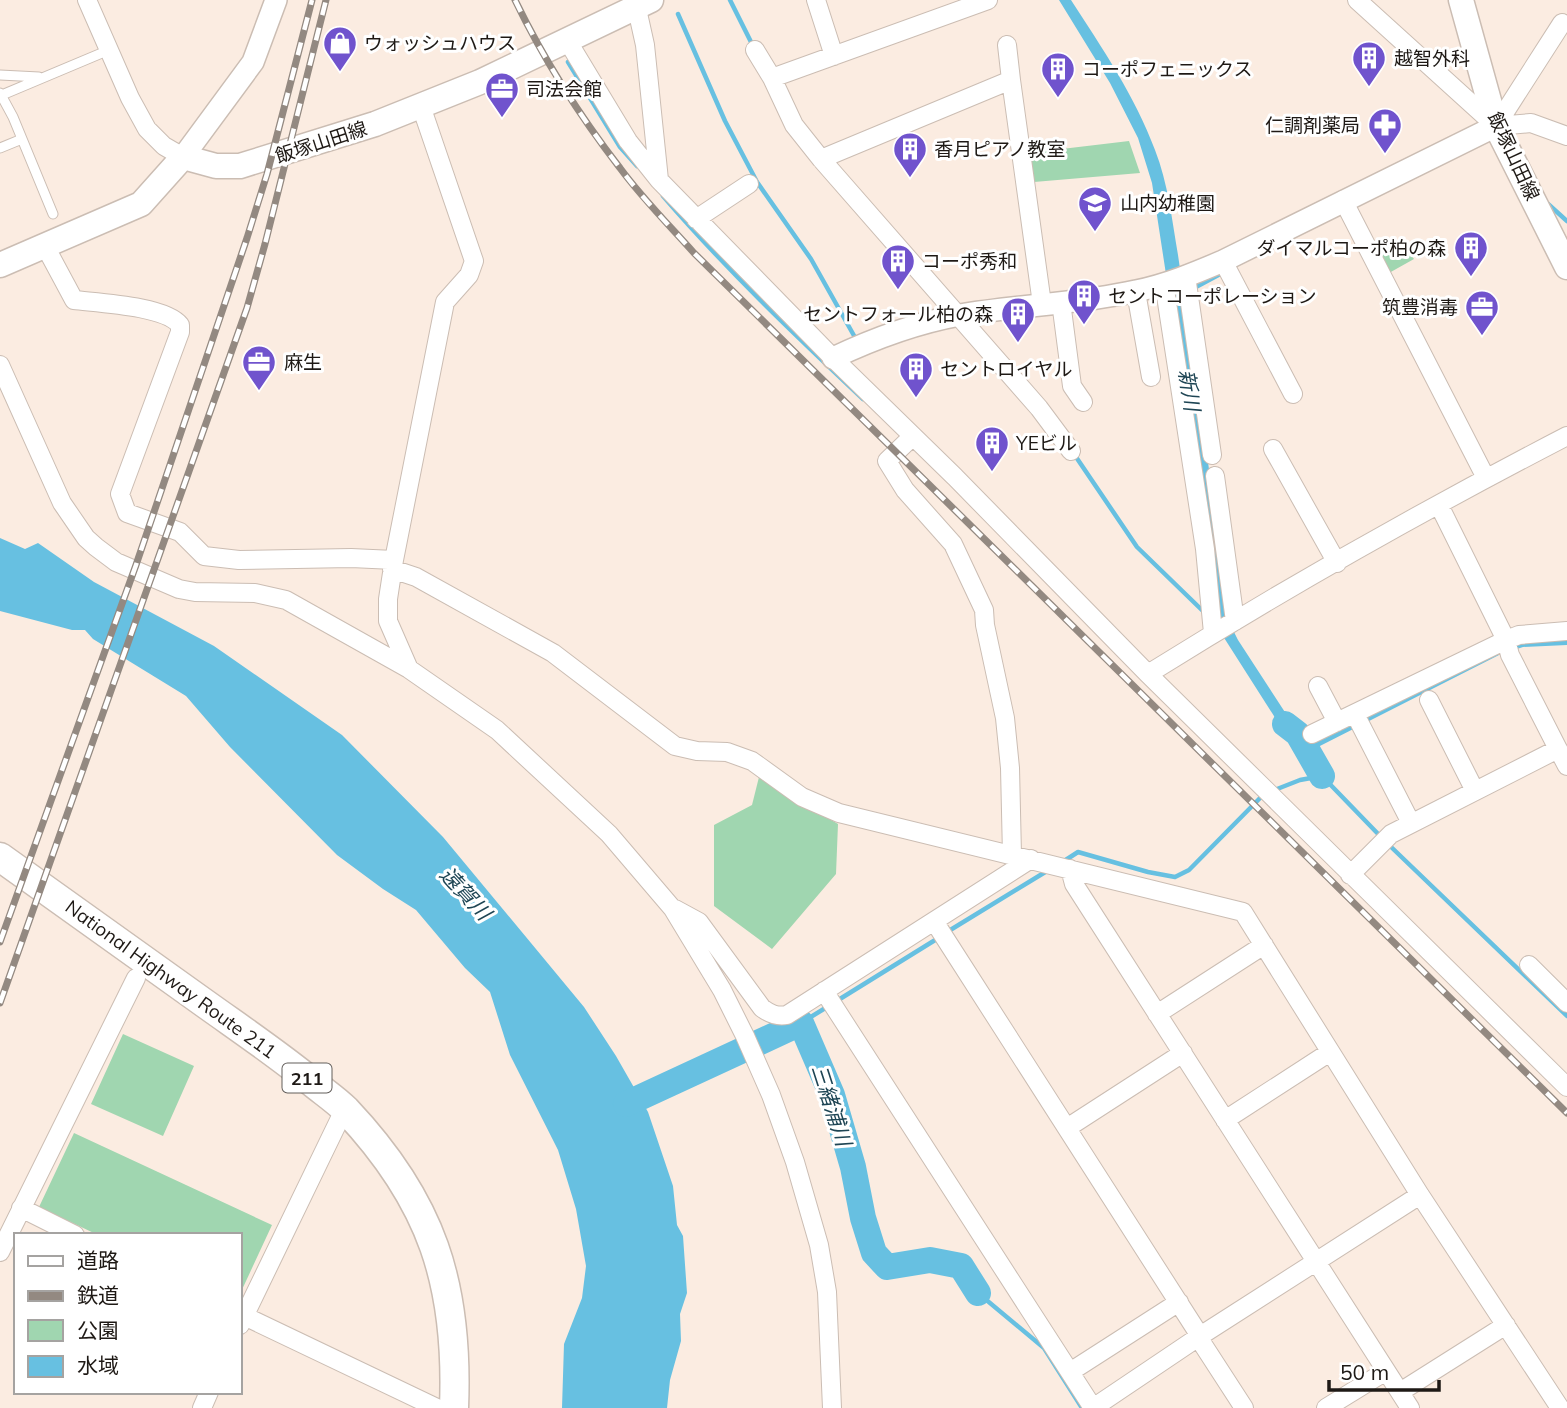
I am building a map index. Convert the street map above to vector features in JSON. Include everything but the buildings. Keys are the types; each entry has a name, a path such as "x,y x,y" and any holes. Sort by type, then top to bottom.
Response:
{"highway":[{"name":"National Highway Route 211","path":"0,857 290,1064 345,1108 388,1160 417,1205 433,1238 449,1296 456,1359 454,1408"}],"main road":[{"name":"飯塚山田線","path":"1461,0 1496,127 1557,229 1567,267"},
{"name":"飯塚山田線","path":"183,157 216,166 240,166 312,145 421,107 480,82 641,2"},
{"path":"0,265 141,204 183,157"}],"street":[{"path":"88,0 130,98 147,129 164,146 183,157 253,62 276,0"},
{"path":"816,0 834,56"},
{"path":"772,78 988,0"},
{"path":"1357,0 1496,127"},
{"path":"641,2 659,180"},
{"path":"1496,127 1562,23"},
{"path":"567,40 628,141 659,180 696,219 833,358 909,440 1350,875 1563,1076"},
{"path":"1007,45 1051,303 1072,386 1083,402"},
{"path":"755,50 772,78 794,125 1039,408 1071,451"},
{"path":"821,159 1011,80"},
{"path":"409,669 388,621 393,564 445,302 468,275 474,261 421,107"},
{"path":"833,358 915,326 959,315 1136,292 1175,280 1223,261 1496,127 1531,122 1567,136"},
{"path":"696,219 749,184"},
{"path":"1343,200 1486,478"},
{"path":"45,246 75,300 142,308 176,320 180,325 120,494 127,513 180,532 204,556 239,560 340,558 393,564 553,653 675,746 697,751 727,752 752,761 802,797 839,813 1243,912 1420,1195 1560,1408"},
{"path":"1223,261 1293,394"},
{"path":"1175,280 1212,455"},
{"path":"1175,280 1205,549 1225,627"},
{"path":"1136,292 1151,377"},
{"path":"0,365 62,503 86,538 96,547 116,562 179,589 195,592 255,593 286,600 409,669 496,730 609,834 673,909 722,990 745,1036 771,1095 795,1162 819,1245 827,1292 832,1408"},
{"path":"1148,674 1486,478 1567,436"},
{"path":"909,440 887,461 905,490 953,544 985,610 985,625 1005,718 1010,768 1012,855"},
{"path":"1273,449 1337,563"},
{"path":"1215,476 1225,627"},
{"path":"1439,505 1567,766"},
{"path":"1312,734 1337,722 1358,718 1507,646 1519,635 1567,631"},
{"path":"1318,686 1337,722"},
{"path":"1429,700 1475,791"},
{"path":"1358,718 1411,823"},
{"path":"1350,875 1385,840 1411,823 1558,749"},
{"path":"673,909 699,922 762,1008 771,1015 787,1015 1031,859"},
{"path":"1070,869 1074,884 1410,1408"},
{"path":"934,921 1244,1408"},
{"path":"1157,1014 1264,945"},
{"path":"1529,965 1567,1003"},
{"path":"0,1252 136,978"},
{"path":"824,991 1093,1408 1199,1336 1420,1195"},
{"path":"1225,1120 1331,1052"},
{"path":"1067,1128 1182,1053"},
{"path":"242,1317 345,1108"},
{"path":"21,1209 71,1233"},
{"path":"1070,1372 1179,1302"},
{"path":"242,1319 437,1408"},
{"path":"1399,1392 1506,1325"},
{"path":"1326,1408 1386,1371"}],"lane":[{"path":"53,214 1,94 109,50"},
{"path":"0,75 44,77"},
{"path":"0,148 22,139"}],"green space":[{"path":"1129,141 1140,173 1034,182 1028,153"},
{"path":"1401,241 1414,259 1389,273 1380,251"},
{"path":"759,777 838,824 836,874 772,949 714,906 714,825 752,805"},
{"path":"123,1034 194,1066 163,1136 91,1104"},
{"path":"74,1133 272,1225 242,1290 242,1233 94,1233 39,1207"}],"water":[{"path":"1059,0 1071,0 1128,91 1147,130 1163,175 1178,255 1232,628 1294,726 1310,742 1500,647 1517,642 1567,638 1567,645 1523,647 1499,655 1314,749 1304,749 1290,730 1281,727 1221,633 1152,183 1138,138 1110,83"},
{"name":"遠賀川","path":"0,538 25,549 38,543 94,582 214,646 342,735 443,837 584,1007 648,1112 673,1186 677,1225 683,1236 687,1293 680,1314 681,1341 670,1380 667,1408 562,1408 564,1344 582,1298 586,1266 576,1209 558,1150 510,1055 490,992 465,968 416,910 337,855 230,747 186,696 93,639 85,630 72,630 0,611"}],"waterway":[{"path":"730,0 753,46"},
{"path":"678,14 725,121 757,182 811,259 857,341"},
{"path":"568,62 620,147 637,166"},
{"path":"663,196 735,275 863,399"},
{"path":"1547,203 1567,221"},
{"path":"1196,287 1224,272"},
{"path":"1074,454 1137,547 1206,614"},
{"name":"新川","path":"1285,724 1298,734 1322,776"},
{"path":"1272,791 1300,780 1322,776 1382,838"},
{"path":"1061,863 1078,852 1175,877 1189,870 1264,794"},
{"path":"1388,844 1567,1016"},
{"path":"947,932 1047,871"},
{"path":"835,1002 940,937"},
{"path":"801,1023 827,1007"},
{"name":"三緒浦川","path":"626,1104 801,1023 832,1095 874,1253 887,1267 930,1260 961,1266 978,1293"},
{"path":"978,1293 1044,1348 1082,1408"}],"railway":[{"path":"0,942 136,565 247,238 267,174 312,0"},
{"path":"0,1003 247,308 326,0"},
{"path":"515,0 550,66 590,128 637,190 694,253 1567,1113"}],"place":[{"name":"ウォッシュハウス","path":"340,73"},
{"name":"越智外科","path":"1369,88"},
{"name":"コーポフェニックス","path":"1058,99"},
{"name":"司法会館","path":"502,119"},
{"name":"仁調剤薬局","path":"1385,155"},
{"name":"香月ピアノ教室","path":"910,179"},
{"name":"山内幼稚園","path":"1095,233"},
{"name":"ダイマルコーポ柏の森","path":"1471,278"},
{"name":"コーポ秀和","path":"898,291"},
{"name":"セントコーポレーション","path":"1084,326"},
{"name":"筑豊消毒","path":"1482,337"},
{"name":"セントフォール柏の森","path":"1018,344"},
{"name":"麻生","path":"259,392"},
{"name":"セントロイヤル","path":"916,399"},
{"name":"YEビル","path":"992,473"}]}
